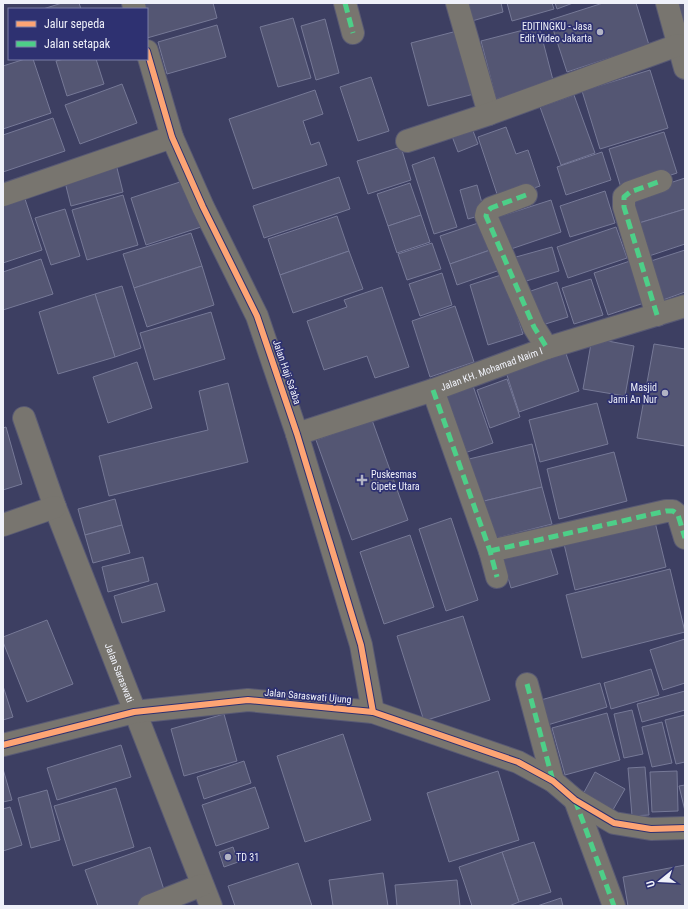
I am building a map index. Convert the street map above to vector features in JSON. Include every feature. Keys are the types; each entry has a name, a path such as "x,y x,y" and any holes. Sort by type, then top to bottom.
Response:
{"street":[{"path":"345,3 353,32"},
{"path":"457,3 489,114"},
{"path":"667,3 685,68"},
{"path":"407,141 489,114 678,45"},
{"name":"Jalan Haji Sa'aba","path":"148,54 172,137 203,207 257,316 298,434 361,645 373,712"},
{"path":"3,195 172,137"},
{"path":"657,315 624,207 624,197 630,192 661,181"},
{"path":"526,195 491,208 487,212 486,216 534,327 547,348"},
{"name":"Jalan KH. Mohamad Naim I","path":"298,434 433,390 547,348 685,306"},
{"path":"433,390 490,551 497,577"},
{"name":"Jalan Saraswati","path":"24,418 55,507 211,906"},
{"path":"3,525 55,507"},
{"path":"490,551 666,511 673,511 678,515 685,538"},
{"path":"527,684 553,781"},
{"name":"Jalan Saraswati Ujung","path":"3,745 134,712 248,700 373,712 518,762 553,781 574,800 614,823 651,829 685,828"},
{"path":"574,800 614,906"},
{"path":"149,906 202,885"}],"building":[{"path":"62,3 79,3 81,8 46,8"},
{"path":"135,3 213,3 217,18 148,38 148,8 137,8"},
{"path":"467,3 501,3 503,12 472,21"},
{"path":"507,3 552,3 554,9 512,21"},
{"path":"555,3 573,3 557,9"},
{"name":"EDITINGKU - Jasa Edit Video Jakarta","path":"603,3 636,3 649,45 567,72 550,20"},
{"path":"685,3 685,44 674,4"},
{"path":"293,18 311,78 278,87 260,27"},
{"path":"325,19 339,73 316,80 301,26"},
{"path":"217,25 226,57 167,74 158,42"},
{"path":"539,26 554,84 496,99 481,41"},
{"path":"457,31 474,94 428,106 411,43"},
{"path":"22,60 33,60 51,113 3,129 3,66"},
{"path":"96,60 104,84 67,96 56,61"},
{"path":"650,70 668,128 600,149 582,91"},
{"path":"371,77 389,131 358,141 340,87"},
{"path":"122,84 137,123 80,144 65,105"},
{"path":"315,90 323,114 303,121 311,145 319,142 327,165 253,189 229,119"},
{"path":"574,95 595,153 561,165 540,107"},
{"path":"53,118 65,151 3,172 3,135"},
{"path":"470,123 478,144 458,152 450,131"},
{"path":"506,127 516,154 528,150 540,186 499,200 478,137"},
{"path":"664,132 677,173 622,191 609,149"},
{"path":"401,147 411,180 368,194 357,161"},
{"path":"602,152 611,180 566,195 557,167"},
{"path":"434,157 457,227 434,234 412,165"},
{"path":"116,164 123,192 71,206 64,178"},
{"path":"339,177 350,209 264,238 253,206"},
{"path":"685,178 685,209 639,223 630,196"},
{"path":"186,180 201,227 146,245 131,198"},
{"path":"410,183 421,215 388,226 377,194"},
{"path":"477,185 485,214 468,219 460,190"},
{"path":"605,191 615,223 570,237 560,206"},
{"path":"123,195 138,245 87,260 72,210"},
{"path":"25,199 42,250 3,263 3,206"},
{"path":"551,200 561,232 508,250 498,217"},
{"path":"65,209 80,256 51,265 35,218"},
{"path":"685,209 685,244 649,256 639,223"},
{"path":"421,215 430,242 397,253 388,226"},
{"path":"337,216 349,251 280,275 268,239"},
{"path":"484,221 493,249 450,264 440,236"},
{"path":"616,227 627,258 568,278 557,247"},
{"path":"191,233 202,266 134,288 123,254"},
{"path":"432,243 441,269 407,280 398,254"},
{"path":"552,247 559,271 523,282 516,257"},
{"path":"493,249 500,270 457,285 450,264"},
{"path":"685,250 685,292 663,300 651,261"},
{"path":"349,251 363,289 293,313 280,275"},
{"path":"41,259 53,294 3,310 3,272"},
{"path":"630,261 644,303 608,315 594,273"},
{"path":"202,266 214,305 147,327 134,288"},
{"path":"442,273 452,305 420,316 409,284"},
{"path":"504,274 523,334 488,345 470,285"},
{"path":"591,279 603,315 574,324 562,288"},
{"path":"557,282 568,317 539,326 528,292"},
{"path":"122,286 141,348 115,357 95,294"},
{"path":"382,287 409,367 375,378 367,356 324,370 307,321 347,307 344,300"},
{"path":"95,294 115,357 58,374 39,312"},
{"path":"455,306 474,362 430,377 412,321"},
{"path":"211,312 225,359 154,380 140,333"},
{"path":"592,338 634,346 625,396 583,389"},
{"name":"Masjid Jami An Nur","path":"654,344 685,349 685,446 637,438"},
{"path":"564,348 579,391 519,412 505,369"},
{"path":"137,362 152,408 108,423 93,377"},
{"path":"507,379 520,417 490,428 477,390"},
{"path":"228,383 248,462 109,496 99,456 208,430 199,391"},
{"path":"473,386 493,443 459,455 439,398"},
{"path":"597,403 608,444 540,462 529,420"},
{"name":"Puskesmas Cipete Utara","path":"372,420 408,520 352,540 316,440"},
{"path":"6,427 22,484 3,490 3,428"},
{"path":"532,444 542,487 480,502 469,459"},
{"path":"614,452 627,501 559,519 547,469"},
{"path":"542,487 552,524 489,540 480,502"},
{"path":"115,499 122,525 85,535 78,509"},
{"path":"451,518 478,600 446,611 419,529"},
{"path":"655,522 666,567 575,590 564,544"},
{"path":"122,525 130,553 93,563 85,535"},
{"path":"410,535 434,607 384,624 360,552"},
{"path":"549,544 558,574 511,588 502,558"},
{"path":"143,557 149,581 108,592 102,567"},
{"path":"670,569 685,632 582,658 566,595"},
{"path":"157,583 165,611 122,623 114,596"},
{"path":"463,616 490,700 424,721 397,636"},
{"path":"47,620 73,684 27,702 3,642 3,637"},
{"path":"685,639 685,683 663,690 650,650"},
{"path":"651,669 659,695 611,709 604,683"},
{"path":"600,683 607,707 541,727 534,702"},
{"path":"3,686 13,717 3,720"},
{"path":"685,691 685,710 642,722 637,704"},
{"path":"632,710 643,754 624,758 614,714"},
{"path":"607,713 620,760 565,775 552,728"},
{"path":"224,714 237,761 184,776 171,729"},
{"path":"685,715 685,762 676,764 665,720"},
{"path":"662,722 672,763 652,767 642,727"},
{"path":"343,734 371,820 305,842 277,756"},
{"path":"121,745 131,777 57,800 47,768"},
{"path":"244,761 251,783 204,799 197,777"},
{"path":"645,767 649,815 632,816 628,768"},
{"path":"3,769 12,800 3,802"},
{"path":"498,771 519,840 449,862 427,793"},
{"path":"677,771 678,811 652,812 650,772"},
{"path":"595,772 625,789 610,815 581,798"},
{"path":"685,785 685,811 679,786"},
{"path":"255,787 269,828 216,846 202,805"},
{"path":"116,788 134,847 73,866 54,806"},
{"path":"47,790 60,840 31,848 18,798"},
{"path":"10,807 22,845 3,851 3,809"},
{"path":"534,842 551,892 519,902 502,852"},
{"path":"150,847 166,896 138,906 98,906 85,870"},
{"name":"TD 31","path":"233,847 238,862 224,867 219,852"},
{"path":"502,852 519,902 509,906 472,906 459,867"},
{"path":"298,863 312,906 235,906 228,886"},
{"path":"685,865 685,906 628,906 623,877"},
{"path":"383,873 388,906 333,906 329,880"},
{"path":"457,880 460,906 397,906 395,885"},
{"path":"561,898 563,906 537,906"}],"marked path":[{"path":"345,3 353,33"},
{"path":"657,315 624,207 624,197 630,192 661,181"},
{"path":"526,195 491,208 487,212 486,216 534,327 547,348"},
{"path":"433,390 490,551 497,577"},
{"path":"490,551 666,511 673,511 678,515 685,538"},
{"path":"527,684 553,781"},
{"path":"575,800 614,906"}],"cycle path":[{"path":"148,54 172,137 203,207 257,316 297,434 361,645 373,712"},
{"path":"3,745 134,712 248,700 373,712 518,762 553,781 575,800 614,823 651,829 685,828"}],"place":[{"name":"EDITINGKU - Jasa Edit Video Jakarta","path":"600,32"},
{"name":"Masjid Jami An Nur","path":"665,393"},
{"name":"Puskesmas Cipete Utara","path":"362,480"},
{"name":"TD 31","path":"228,857"}]}
